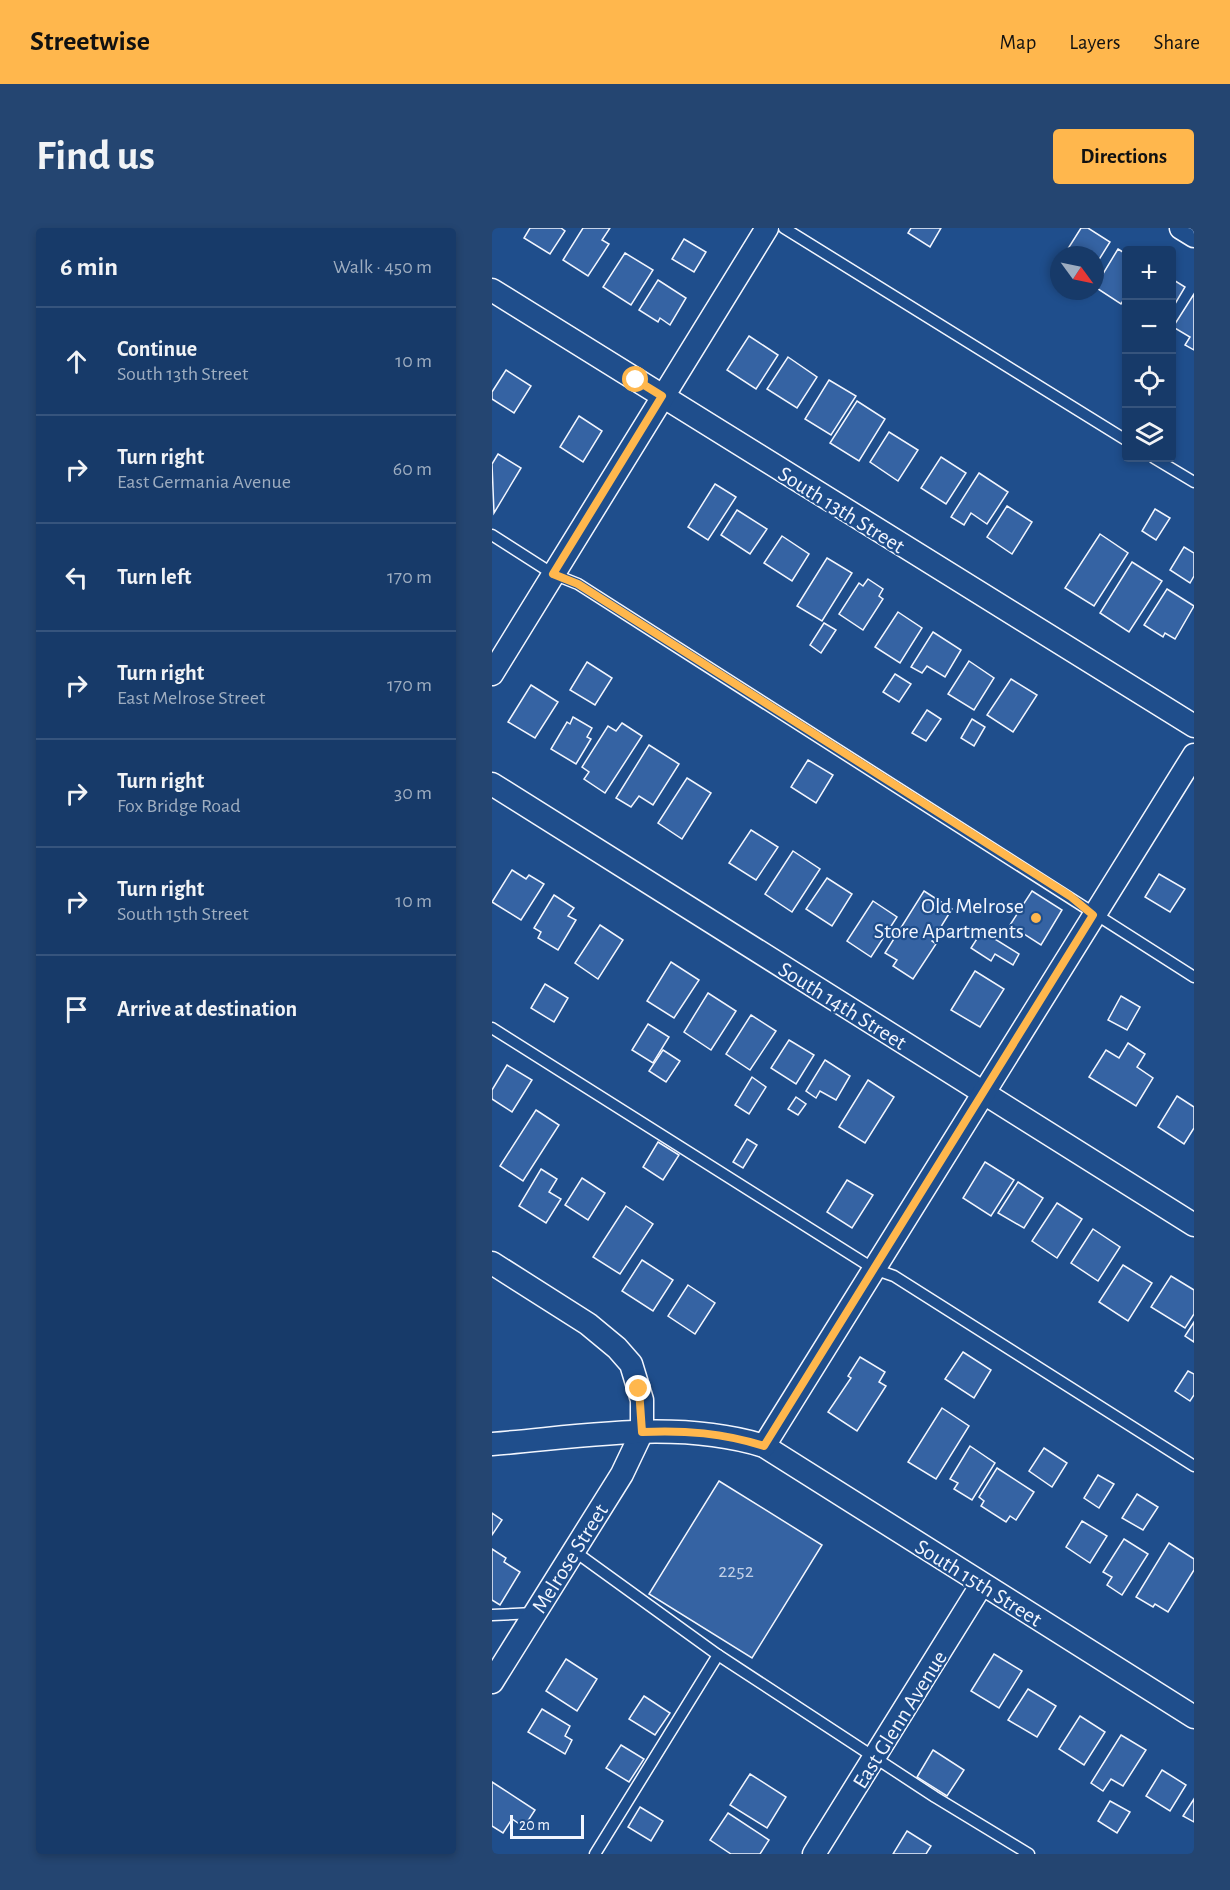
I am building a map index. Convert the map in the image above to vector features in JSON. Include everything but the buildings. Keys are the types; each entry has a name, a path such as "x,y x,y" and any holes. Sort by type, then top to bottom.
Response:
{"street":[{"path":"492,674 767,228"},
{"path":"1181,228 1194,236"},
{"name":"South 13th Street","path":"492,290 1194,726"},
{"path":"764,1446 1194,755"},
{"name":"South 14th Street","path":"492,784 1194,1225"},
{"path":"492,1263 588,1324 617,1348 631,1364 642,1400 642,1432"},
{"name":"South 15th Street","path":"492,1444 684,1430 728,1435 764,1446 1194,1717"},
{"name":"Melrose Street","path":"492,1682 622,1474 642,1432"},
{"name":"East Glenn Avenue","path":"814,1854 982,1584"}],"lane":[{"path":"784,228 1122,438"},
{"path":"1161,462 1194,482"},
{"path":"492,535 553,574 588,590 1070,896 1093,915 1194,977"},
{"path":"492,1028 874,1269 894,1276 1194,1466"},
{"path":"574,1551 718,1655 875,1758 1028,1854"},
{"path":"492,1615 534,1613"},
{"path":"595,1854 718,1655"}],"place":[{"name":"Old Melrose Store Apartments","path":"1036,918"}],"route":[{"path":"636,380 662,396 553,574 578,584 1070,896 1093,915 764,1446 728,1435 684,1430 642,1432 642,1400 639,1389"}]}
